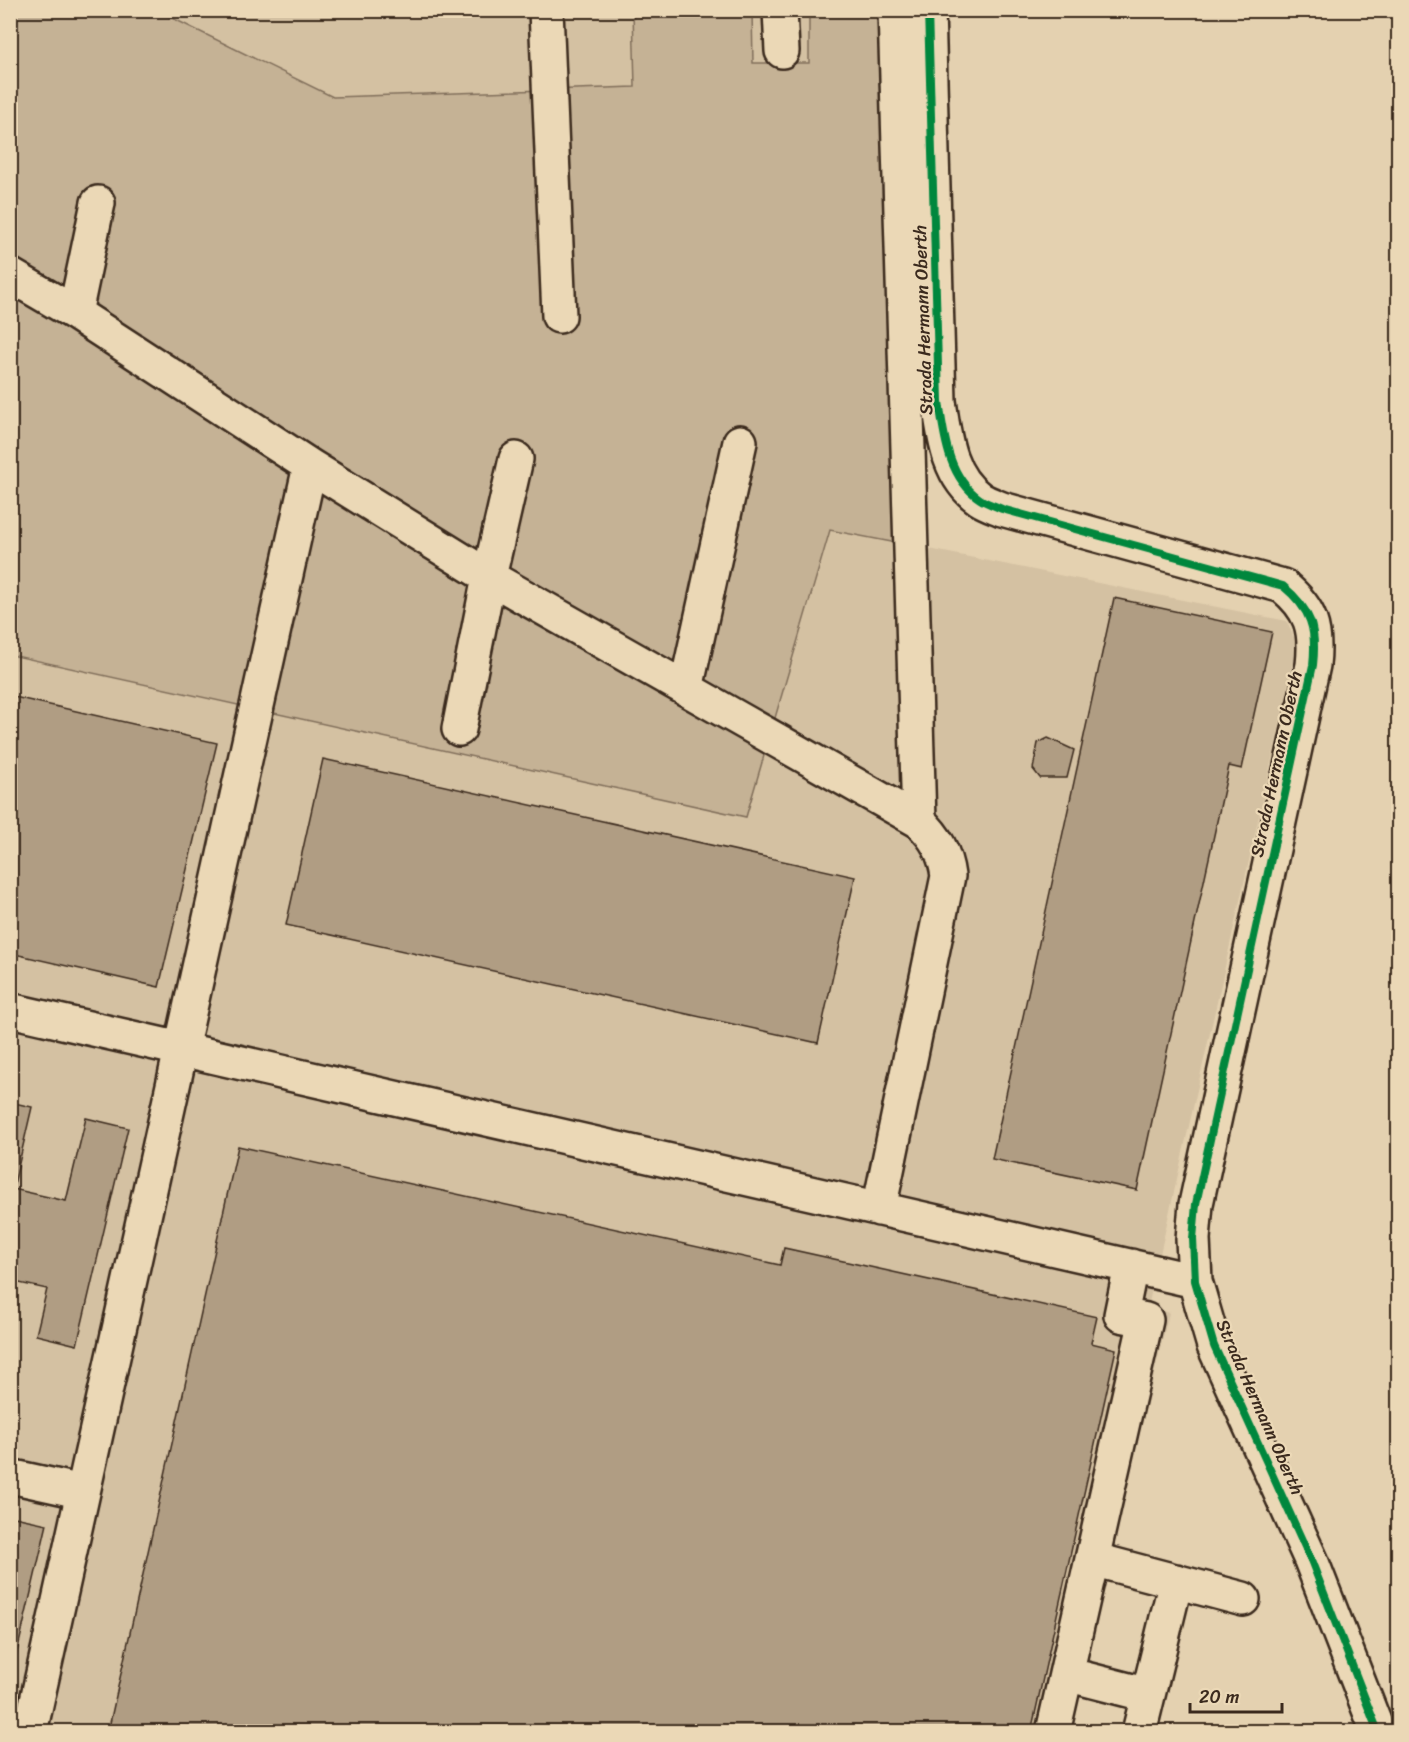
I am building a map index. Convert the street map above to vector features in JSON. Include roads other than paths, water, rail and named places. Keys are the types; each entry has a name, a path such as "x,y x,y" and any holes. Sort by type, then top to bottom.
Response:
{"street":[{"path":"546,10 559,316"},
{"path":"780,10 782,51"},
{"path":"895,10 919,821"},
{"name":"Strada Hermann Oberth","path":"928,10 939,401 943,432 950,459 962,482 980,499 1002,509 1283,586 1299,600 1311,620 1316,643 1313,665 1197,1204 1193,1239 1195,1281 1214,1346 1311,1560 1378,1731"},
{"path":"75,313 98,203"},
{"path":"15,276 310,466 489,577 919,821 932,833 941,848 948,876 879,1209"},
{"path":"686,688 740,442"},
{"path":"459,729 489,577 516,459"},
{"path":"30,1731 310,466"},
{"path":"10,1010 1195,1281"},
{"path":"1053,1731 1146,1320 1121,1315 1131,1266"},
{"path":"10,1476 83,1491"},
{"path":"1092,1559 1243,1599"},
{"path":"1139,1731 1176,1581"},
{"path":"1066,1674 1148,1695"}]}
